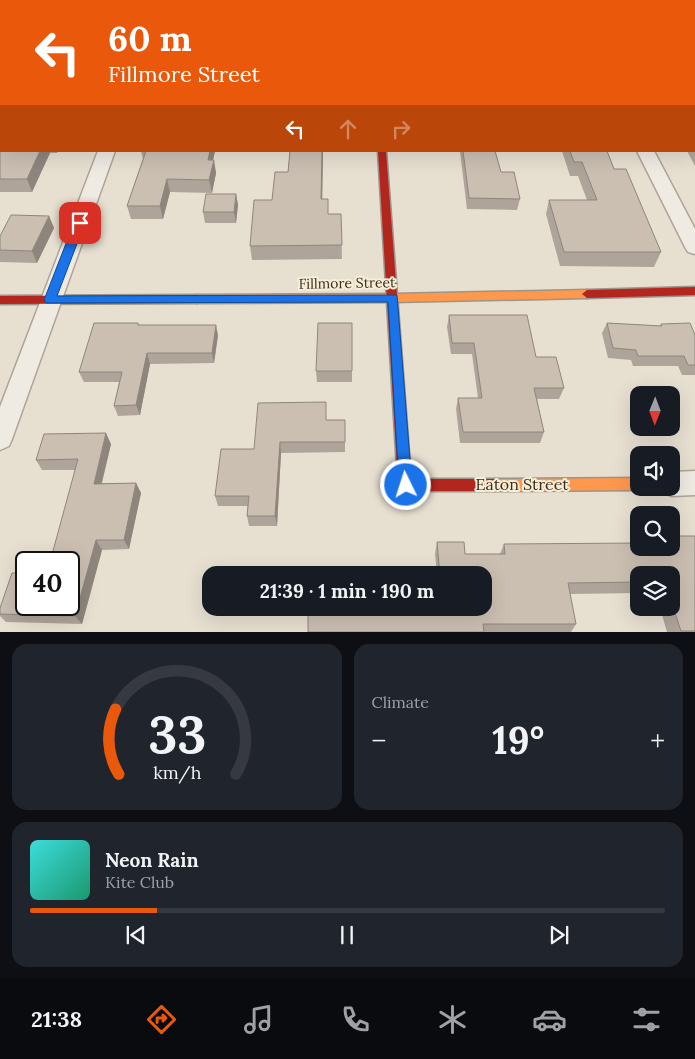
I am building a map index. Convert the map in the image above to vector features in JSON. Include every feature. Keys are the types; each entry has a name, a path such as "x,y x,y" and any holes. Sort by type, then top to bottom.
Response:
{"street":[{"path":"0,439 50,300 107,152"},
{"path":"382,152 393,298"},
{"path":"646,152 695,247"},
{"name":"Fillmore Street","path":"0,300 393,298 695,291"},
{"name":"Eaton Street","path":"393,298 406,485 630,484"},
{"path":"680,484 695,483"}],"building":[{"path":"0,152 40,152 27,179 0,179"},
{"path":"146,152 210,152 208,160 214,160 209,180 167,179 160,206 127,206"},
{"path":"290,152 322,152 321,199 328,199 328,214 341,214 342,245 250,246 254,200 272,200 275,172 288,172"},
{"path":"463,152 495,152 501,172 514,172 520,199 469,198"},
{"path":"570,152 607,152 614,169 626,169 661,252 564,252 549,200 597,200 582,162 574,162"},
{"path":"206,194 236,194 234,212 203,212"},
{"path":"11,215 49,216 32,251 0,250 0,236"},
{"path":"449,315 527,315 536,357 556,357 564,388 534,388 544,432 463,432 458,398 482,398 474,343 452,343"},
{"path":"94,323 216,325 212,353 147,353 136,405 114,406 122,372 79,372"},
{"path":"318,323 352,323 352,371 316,371"},
{"path":"607,323 662,326 661,324 690,323 695,335 695,365 688,365 684,356 638,356 636,350 613,348"},
{"path":"326,402 326,420 345,420 345,442 280,442 275,516 247,516 249,496 215,496 221,449 254,449 258,403"},
{"path":"106,433 94,484 136,483 124,540 96,540 80,598 80,551 53,551 78,459 36,460 44,434"},
{"path":"680,536 695,536 695,631 681,631 676,616 680,616 680,566 630,566 630,582 568,583 576,624 483,624 484,632 308,632 308,616 492,616 492,566 439,566 437,542 464,542 465,554 505,554 504,544 630,543 630,556 680,556"},
{"path":"12,573 15,573 15,614 0,614 0,608"}],"traffic: slow":[{"path":"197,299 393,298 587,294"},
{"path":"495,485 630,484"}],"traffic: jam":[{"path":"382,152 405,485 495,485"},
{"path":"587,294 695,291"},
{"path":"0,300 197,299"}],"route":[{"path":"80,223 50,300 393,298 406,485"}]}
